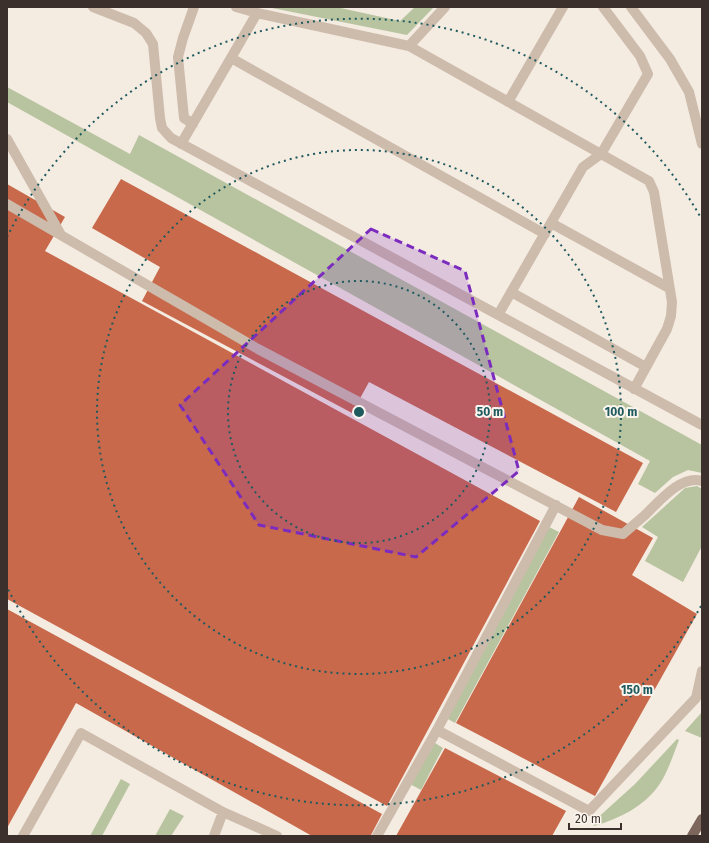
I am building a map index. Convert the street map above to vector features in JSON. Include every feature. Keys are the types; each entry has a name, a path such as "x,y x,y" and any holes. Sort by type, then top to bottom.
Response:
{"main road":[{"path":"692,836 702,819"}],"street":[{"path":"93,7 134,23 146,33 153,44 160,118 162,128 171,138 702,425"},
{"path":"193,124 184,118 178,57 194,7"},
{"path":"236,7 257,13 409,46 649,181 654,192 672,302 671,316 667,329 634,389"},
{"path":"409,46 445,7"},
{"path":"508,102 563,7"},
{"path":"498,315 583,168 601,154 648,74 640,56 603,7"},
{"path":"631,7 670,59 689,92 702,144"},
{"path":"181,144 257,13"},
{"path":"231,58 545,234"},
{"path":"7,139 61,235"},
{"path":"7,204 258,349 602,530 623,534 663,497 683,483 696,479 702,481"},
{"path":"551,222 669,288"},
{"path":"511,292 646,367"},
{"path":"377,836 437,730 556,505"},
{"path":"437,730 589,811 696,698 702,672"},
{"path":"23,836 81,733 223,812 277,836"},
{"path":"214,836 223,812"}],"highlighted area":[{"path":"371,229 465,271 519,471 416,557 259,525 180,405"}],"green space":[{"path":"272,7 336,7 400,21 415,7 434,7 407,35"},
{"path":"7,87 130,154 139,135 702,445 702,473 688,470 673,477 655,493 638,484 650,461 7,102"},
{"path":"697,486 702,489 702,546 683,582 645,561 658,537 642,527 685,488"},
{"path":"547,526 559,532 455,723 446,718"},
{"path":"702,712 702,738 685,731"},
{"path":"677,739 679,740 668,769 653,793 630,811 612,820 594,826 593,822 635,784"},
{"path":"432,741 443,748 421,790 408,783"},
{"path":"121,779 130,784 102,836 90,836"},
{"path":"170,809 184,816 171,836 155,836"}],"building":[{"path":"121,179 643,463 616,512 369,382 352,413 142,301 160,267 92,228"},
{"path":"7,184 65,217 45,251 540,521 387,806 7,599"},
{"path":"579,497 653,538 632,575 697,614 595,796 456,723"},
{"path":"7,609 382,814 371,835 312,836 76,703 7,828"},
{"path":"445,748 566,811 552,836 396,836"}]}
